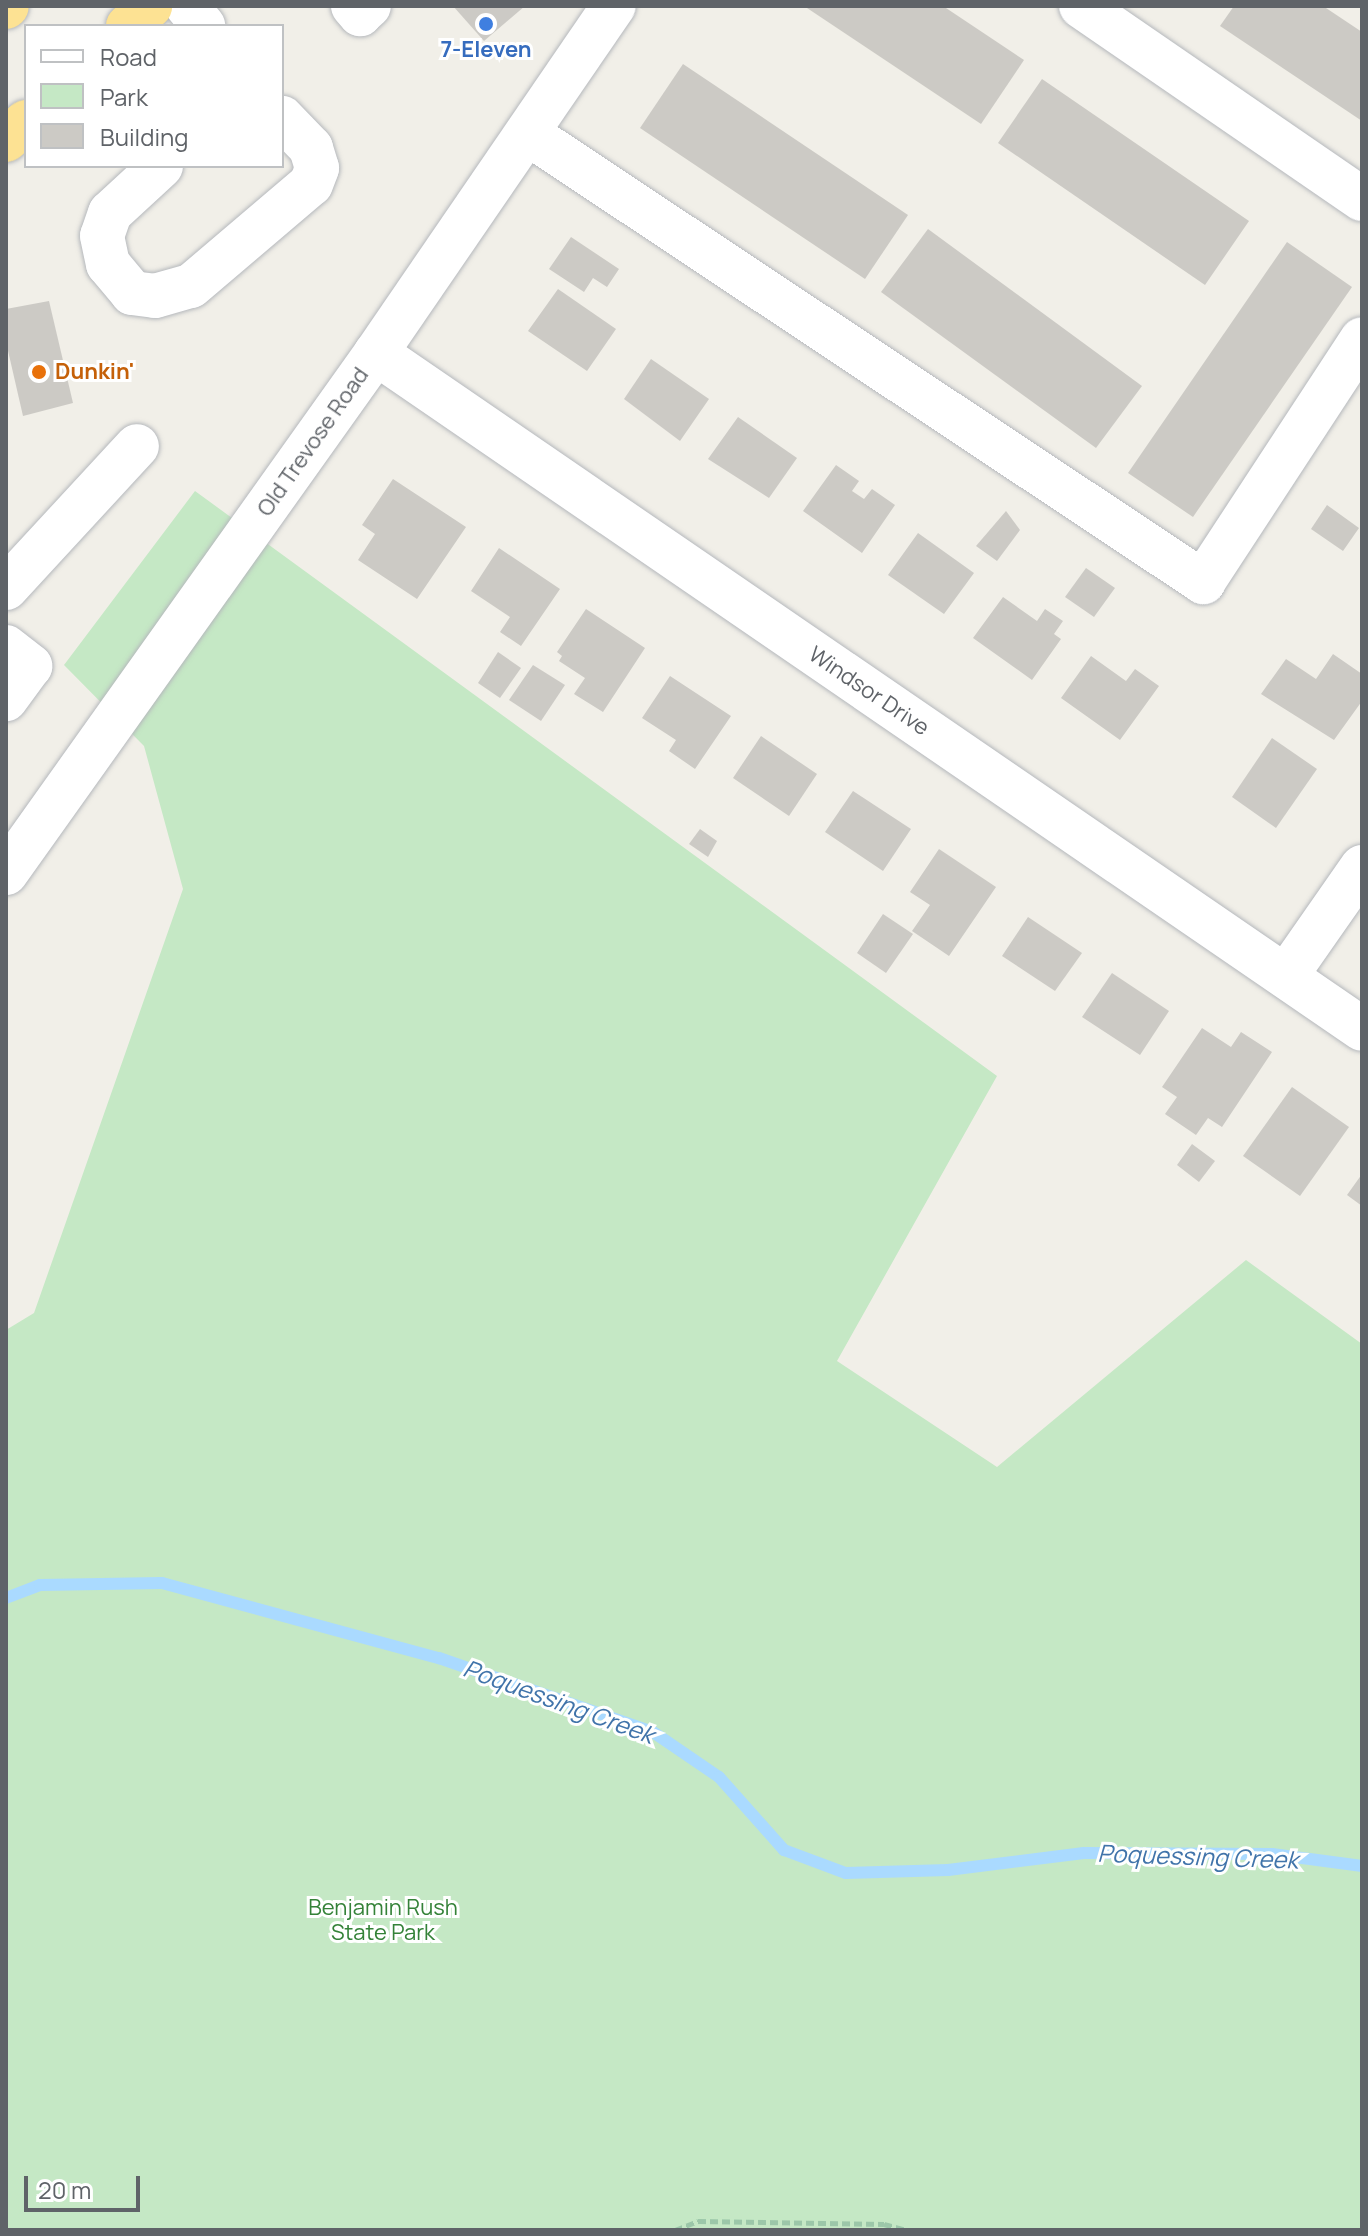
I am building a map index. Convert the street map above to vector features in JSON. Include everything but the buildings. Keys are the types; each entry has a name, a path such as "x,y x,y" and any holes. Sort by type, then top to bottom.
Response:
{"highway":[{"path":"130,24 150,6"},
{"path":"6,140 24,124"}],"street":[{"path":"187,6 201,24"},
{"path":"353,6 360,14 369,6"},
{"name":"Old Trevose Road","path":"6,873 376,353 614,6"},
{"path":"1081,6 1362,199"},
{"path":"159,168 110,213 102,236 108,264 132,293 155,296 191,286 311,184 317,168 311,148 284,120"},
{"path":"527,133 1203,582 1362,339"},
{"name":"Windsor Drive","path":"376,353 1362,1029"},
{"path":"6,588 137,446"},
{"path":"6,647 30,666 6,699"},
{"path":"1286,976 1362,867"}],"path":[{"path":"675,2230 698,2221 884,2224 906,2230"}],"green space":[{"name":"Benjamin Rush State Park","path":"195,491 997,1076 837,1361 997,1467 1246,1260 1362,1344 1362,2230 6,2230 6,1330 34,1313 183,889 144,746 64,665"}],"waterway":[{"name":"Poquessing Creek","path":"6,1598 40,1585 162,1583 439,1658 653,1732 719,1777 784,1850 846,1873 948,1870 1084,1853 1272,1854 1362,1866"}],"place":[{"name":"7-Eleven","path":"486,24"},
{"name":"Dunkin'","path":"39,372"}]}
